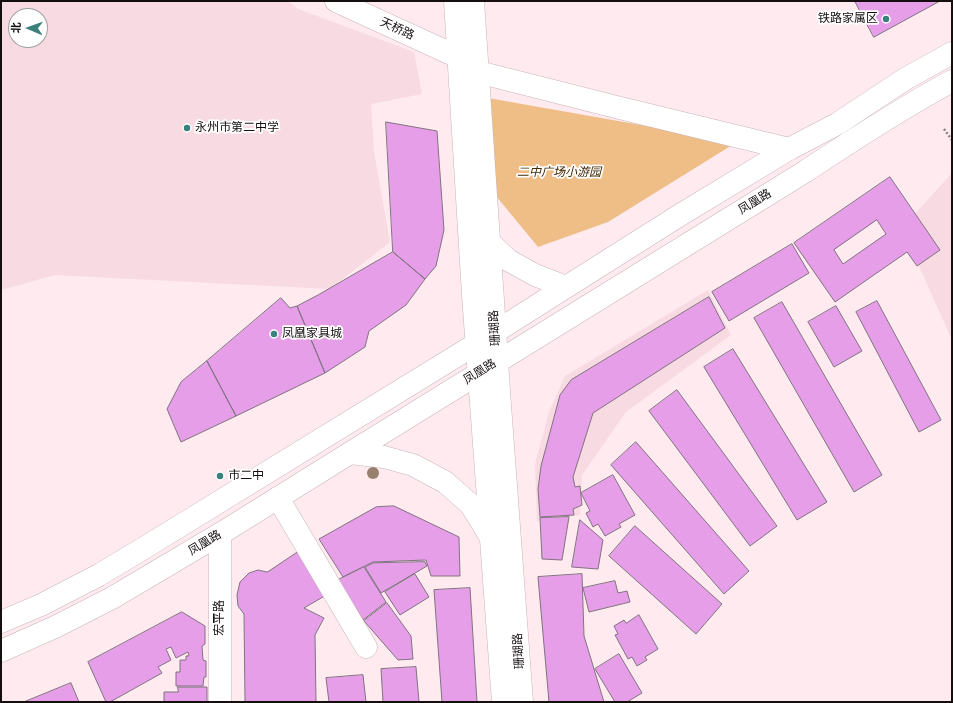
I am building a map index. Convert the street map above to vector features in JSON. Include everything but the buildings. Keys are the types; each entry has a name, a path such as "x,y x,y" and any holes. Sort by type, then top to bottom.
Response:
{"main road":[{"name":"天桥路","path":"336,1 458,57"},
{"name":"珊瑚路","path":"455,1 476,344 503,702"},
{"name":"珊瑚路","path":"473,1 497,362 522,702"},
{"path":"1,622 41,605 99,575 476,344 655,231 789,149 837,124 905,79 952,53"},
{"path":"478,72 789,149"},
{"name":"凤凰路","path":"1,651 55,627 112,598 220,534 806,171 846,144 919,99 952,81"},
{"path":"655,231 670,254"},
{"path":"489,242 508,260 535,275 566,287"},
{"path":"350,453 384,457 413,465 445,482 471,505 490,536"},
{"path":"278,498 366,648"},
{"name":"宏平路","path":"220,534 220,702"}],"path":[{"path":"944,129 952,140"}],"shaded area":[{"name":"永州市第二中学","path":"1,1 288,1 298,9 414,52 422,94 371,104 374,152 390,242 330,289 55,275 1,290"},
{"path":"952,173 952,340 902,228"},
{"path":"708,290 731,335 626,412 582,475 580,515 537,521 535,464 549,412 565,376"}],"green space":[{"name":"二中广场小游园","path":"488,98 737,142 608,222 538,247 496,196"}],"place":[{"name":"铁路家属区","path":"886,19"},
{"name":"永州市第二中学","path":"187,128"},
{"name":"凤凰家具城","path":"274,334"},
{"name":"市二中","path":"220,476"}]}
